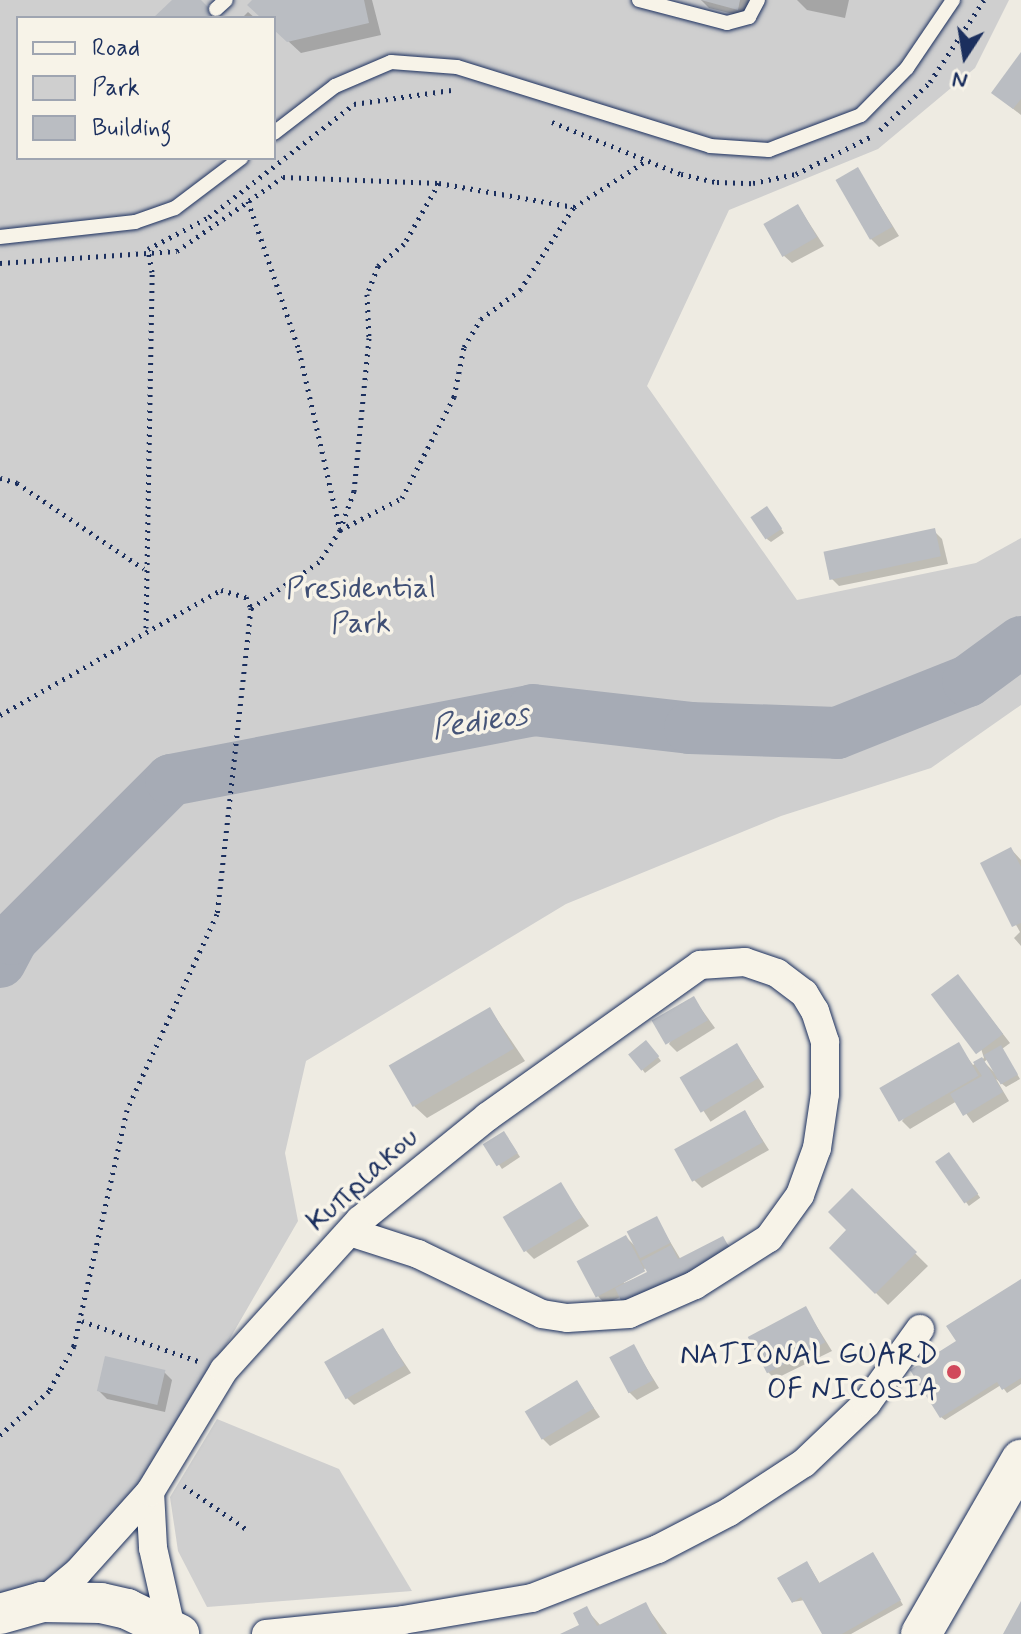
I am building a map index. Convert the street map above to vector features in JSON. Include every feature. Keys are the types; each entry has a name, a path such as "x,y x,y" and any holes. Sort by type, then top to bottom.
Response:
{"main road":[{"path":"921,1634 1021,1460"},
{"path":"0,1614 42,1602 101,1603 175,1631"}],"street":[{"name":"Κυπριακου","path":"42,1602 78,1572 155,1481 224,1370 350,1232 487,1117 685,981 700,965 745,962 777,973 804,993 819,1021 825,1055 817,1148 800,1195 769,1238 695,1285 629,1314 592,1318 542,1314 418,1254 350,1232"},
{"path":"266,1634 403,1620 532,1598 658,1549 804,1463 867,1403 920,1329"},
{"path":"155,1481 153,1548 175,1631"}],"lane":[{"path":"639,0 727,23 749,17 758,0"},
{"path":"276,131 335,86 391,62 457,67 710,146 769,150 861,115 907,68 953,0"},
{"path":"0,237 135,222 175,208 238,160"}],"path":[{"path":"541,118 646,161 717,182 753,183 838,157 887,124 930,82 984,0"},
{"path":"148,249 209,217 354,104 457,89"},
{"path":"340,530 402,498 454,397 464,347 481,319 520,290 574,207 646,161"},
{"path":"0,263 148,249 177,251 283,177 439,183 574,207"},
{"path":"251,608 319,562 340,530 354,491 369,338 367,294 378,266 404,244 439,183"},
{"path":"248,201 299,350 340,530"},
{"path":"146,628 152,272 148,249"},
{"path":"0,478 17,483 145,570"},
{"path":"0,715 146,628 221,590 238,591 251,608 237,701 217,914 127,1110 82,1321 49,1391 0,1435"},
{"path":"82,1321 224,1370"},
{"path":"155,1481 249,1531"}],"green space":[{"name":"Presidential Park","path":"0,0 1009,0 975,68 878,149 729,210 647,386 797,600 976,563 1021,538 1021,705 931,768 781,816 566,904 306,1061 285,1153 298,1221 159,1461 63,1589 0,1611"},
{"path":"217,1419 339,1469 412,1591 207,1607 178,1551 170,1497"}],"building":[{"path":"172,0 201,0 217,16 155,16"},
{"path":"252,0 364,0 369,23 287,42 276,32 276,16 259,16 247,5"},
{"path":"701,0 740,0 738,10"},
{"path":"1021,52 1021,99 1013,109 991,93"},
{"path":"858,167 892,227 870,240 835,180"},
{"path":"798,204 817,237 782,257 763,224"},
{"path":"767,506 782,528 766,540 750,517"},
{"path":"935,528 941,556 830,580 823,552"},
{"path":"1011,847 1021,867 1021,923 1012,927 980,863"},
{"path":"958,974 1003,1034 976,1054 931,994"},
{"path":"694,996 708,1020 666,1045 652,1020"},
{"path":"490,1007 514,1049 413,1107 389,1066"},
{"path":"646,1040 659,1056 641,1071 628,1054"},
{"path":"959,1042 978,1076 899,1122 879,1088"},
{"path":"737,1043 758,1078 701,1113 680,1078"},
{"path":"1001,1045 1018,1074 1001,1084 984,1055"},
{"path":"982,1057 1003,1092 963,1116 950,1094 982,1076 973,1062"},
{"path":"745,1110 763,1142 692,1182 674,1149"},
{"path":"504,1131 518,1153 497,1166 483,1144"},
{"path":"949,1152 978,1194 964,1204 935,1162"},
{"path":"561,1182 582,1217 524,1252 503,1217"},
{"path":"852,1188 917,1252 875,1294 829,1248 846,1230 828,1212"},
{"path":"657,1216 671,1243 640,1258 627,1231"},
{"path":"626,1235 645,1271 596,1297 577,1261"},
{"path":"723,1236 731,1251 624,1307 615,1288 647,1272 641,1261 671,1245 678,1259"},
{"path":"1021,1279 1021,1378 1002,1390 997,1382 940,1418 910,1370 956,1341 946,1326"},
{"path":"806,1306 825,1342 767,1373 748,1337"},
{"path":"383,1328 404,1365 346,1399 324,1362"},
{"path":"634,1344 653,1380 629,1393 609,1357"},
{"path":"105,1356 165,1370 157,1405 97,1391"},
{"path":"577,1380 594,1408 542,1440 525,1411"},
{"path":"873,1552 901,1600 842,1634 822,1634 801,1597 792,1603 777,1578 807,1561 819,1583"},
{"path":"1021,1601 1021,1634 1003,1634"},
{"path":"646,1602 662,1634 560,1634 579,1625 573,1613 587,1606 597,1626"}],"waterway":[{"name":"Pedieos","path":"0,962 12,939 171,780 533,710 690,728 837,733 968,681 1021,642"}],"place":[{"name":"NATIONAL GUARD OF NICOSIA","path":"954,1372"}]}
